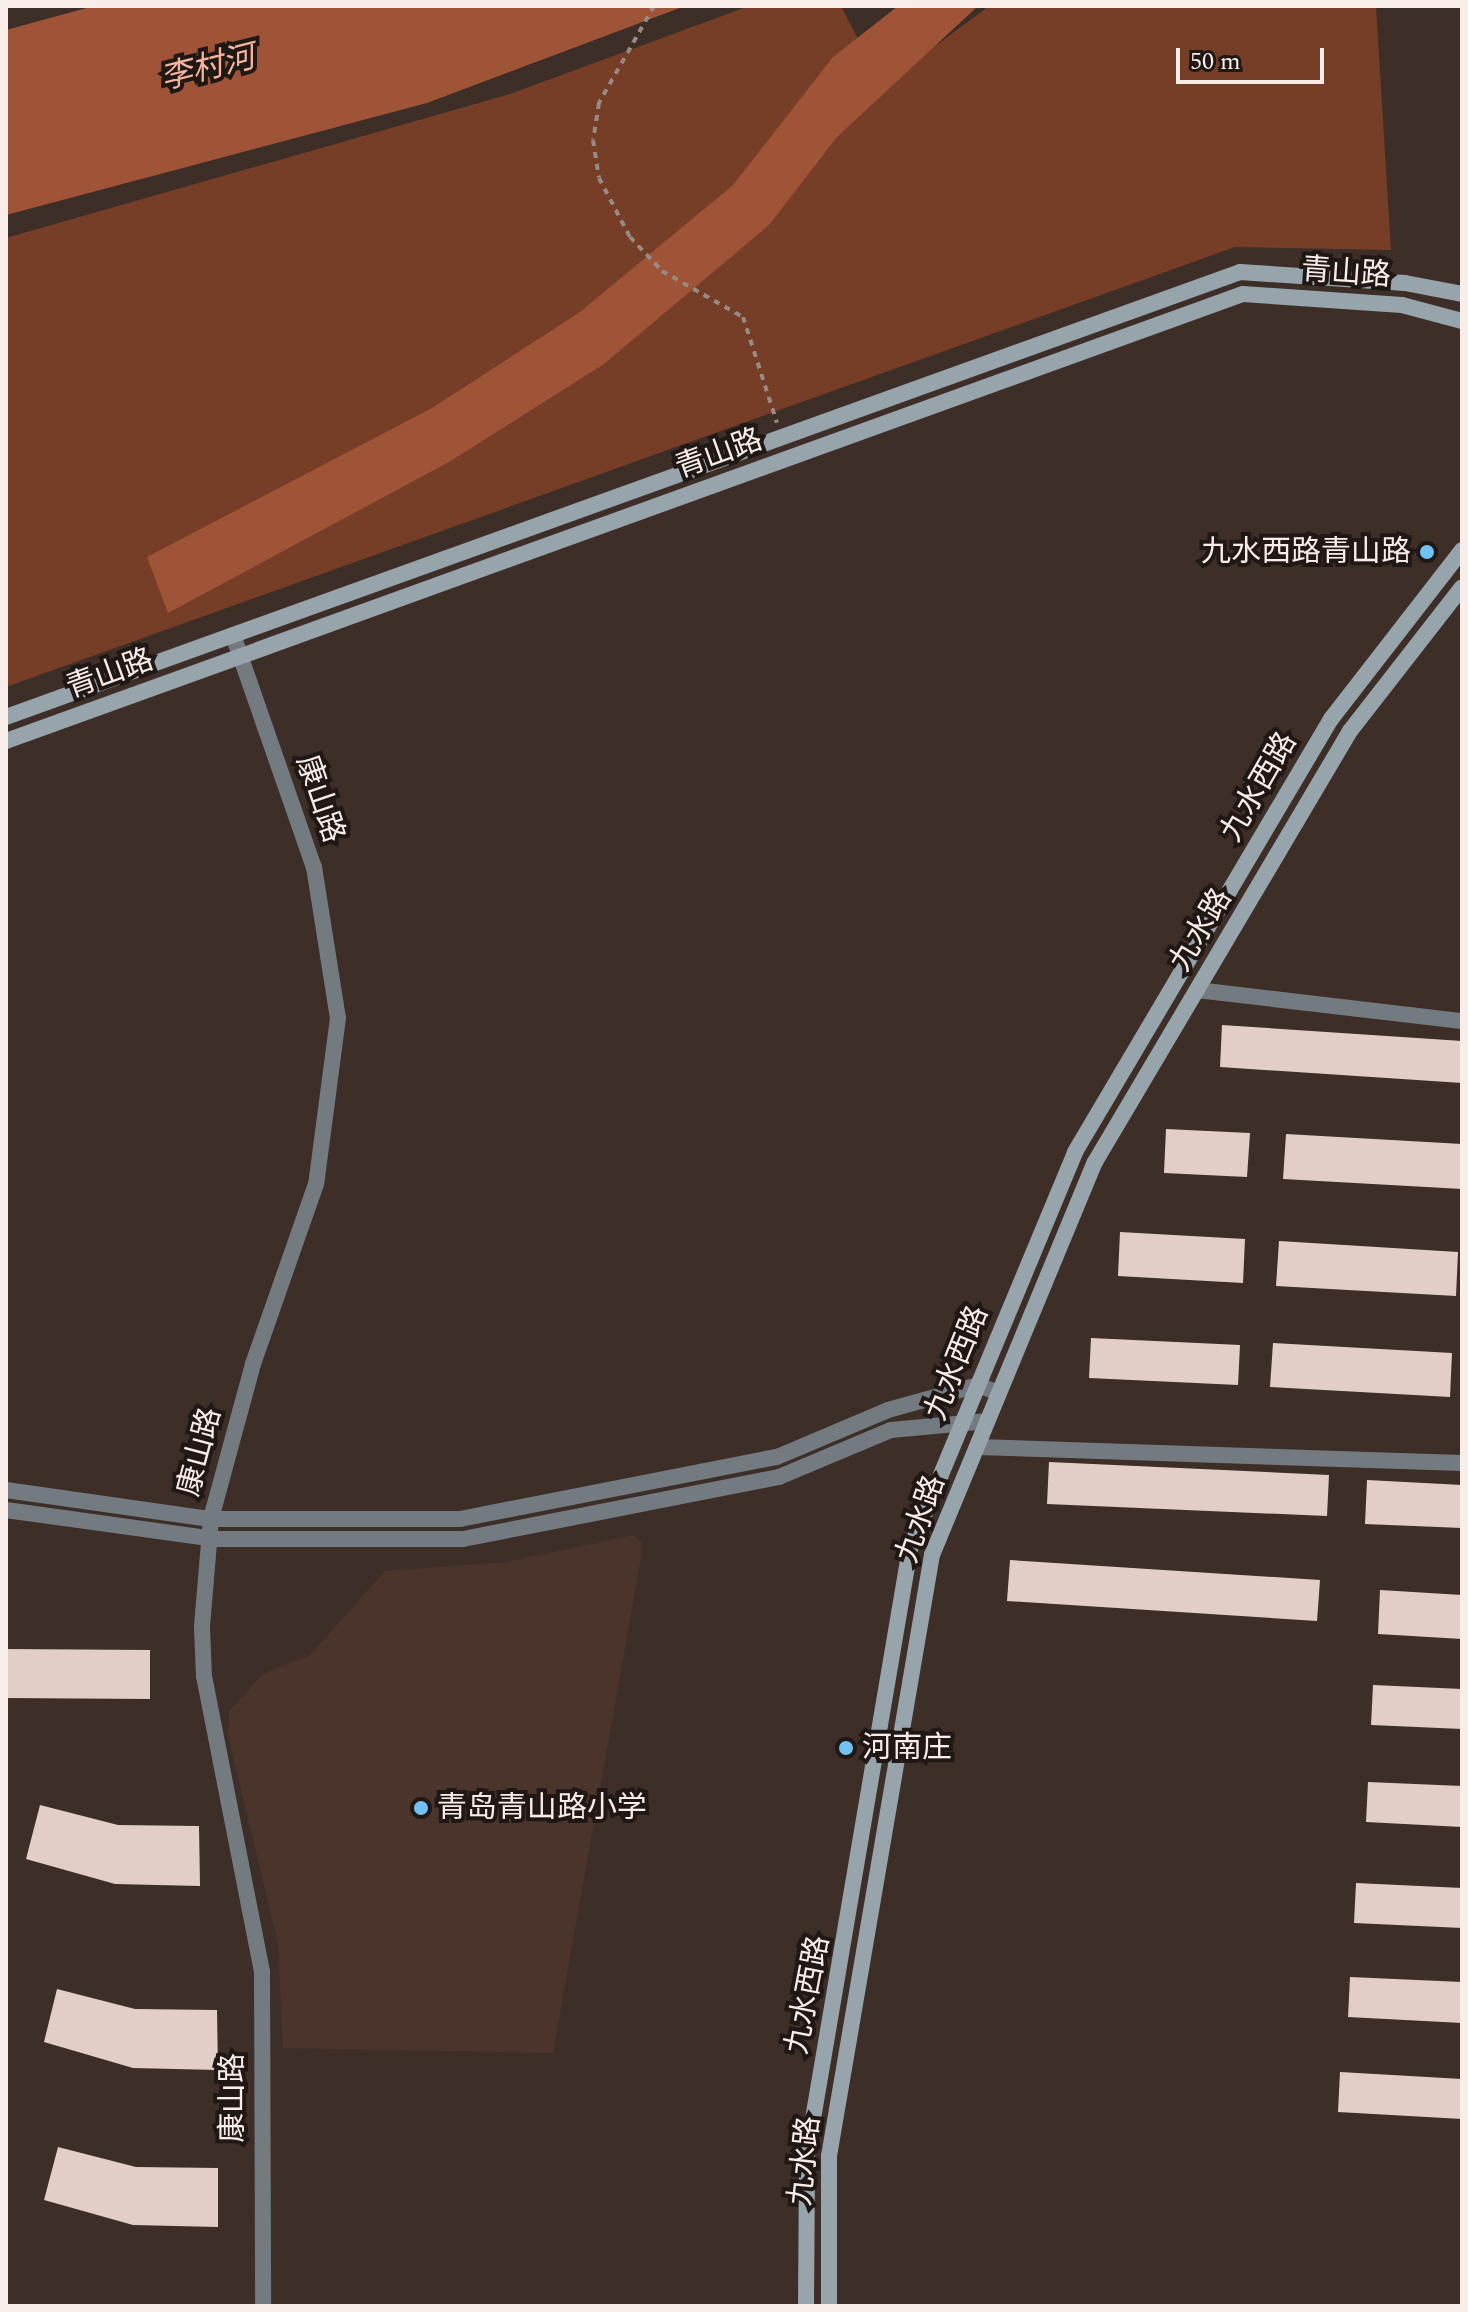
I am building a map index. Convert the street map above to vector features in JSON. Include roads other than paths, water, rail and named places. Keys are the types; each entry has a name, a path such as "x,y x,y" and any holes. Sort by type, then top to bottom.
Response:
{"main road":[{"name":"青山路","path":"6,717 1240,272 1405,283 1462,294"},
{"name":"青山路","path":"6,741 1243,294 1402,305 1462,321"},
{"name":"九水西路","path":"806,2306 807,2154 910,1549 1075,1152 1331,719 1462,550"},
{"name":"九水路","path":"829,2306 829,2156 932,1555 1095,1162 1350,731 1462,587"}],"street":[{"name":"康山路","path":"233,635 314,867 338,1018 316,1184 253,1364 211,1519 214,1539 202,1627 204,1676 262,1972 263,2306"},
{"path":"1197,990 1462,1021"},
{"path":"6,1490 211,1519 460,1519 777,1457 888,1410 978,1385 999,1393"},
{"path":"6,1510 214,1539 463,1539 779,1477 891,1430 965,1419 988,1421"},
{"path":"977,1447 1462,1463"}],"water":[{"name":"李村河","path":"94,6 685,6 427,103 6,215 6,30"},
{"path":"898,6 978,6 837,137 769,225 604,364 449,462 168,613 147,557 432,408 580,312 733,185 833,57"}],"place":[{"name":"九水西路青山路","path":"1427,552"},
{"name":"河南庄","path":"846,1748"},
{"name":"青岛青山路小学","path":"421,1808"}]}
